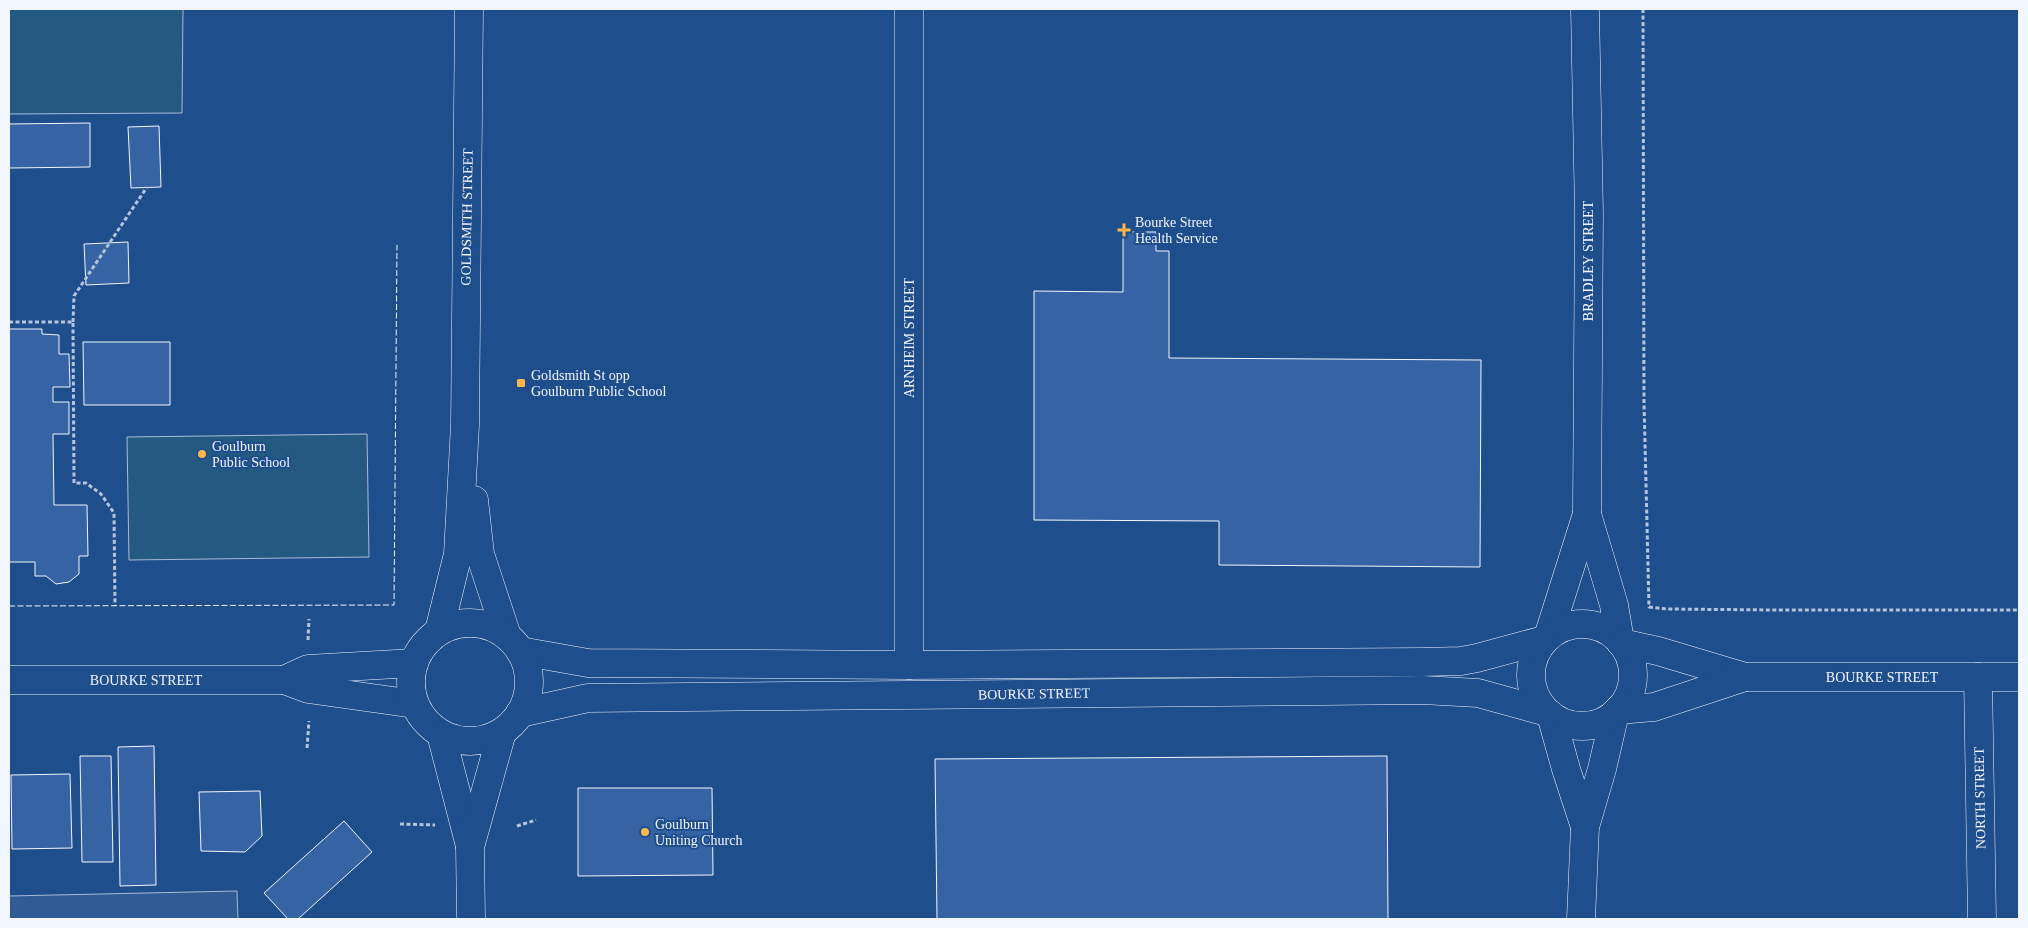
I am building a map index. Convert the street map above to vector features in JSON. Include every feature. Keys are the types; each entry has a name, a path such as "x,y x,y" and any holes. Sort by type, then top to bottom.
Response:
{"main road":[{"name":"GOLDSMITH STREET","path":"440,631 458,554 465,425 469,9"},
{"name":"BRADLEY STREET","path":"1585,9 1589,214 1588,514 1614,604 1621,642"},
{"name":"ARNHEIM STREET","path":"909,11 909,664"},
{"name":"GOLDSMITH STREET","path":"465,425 480,554 514,644"},
{"name":"BRADLEY STREET","path":"1546,638 1588,514"},
{"path":"470,847 511,722 527,698 529,682 526,666 514,644 495,629 481,624 467,623 452,626 440,631 428,640 420,650 411,676 411,691 415,704 425,721 441,734 455,740 471,741 488,739 511,722"},
{"path":"514,644 588,663 909,664 1461,661 1486,657 1546,638 1562,628 1589,624 1606,630 1621,642 1631,663 1632,677 1630,692 1616,712 1603,721 1583,726 1569,724 1549,713"},
{"path":"1546,638 1536,653 1531,677 1534,692 1549,713 1585,827"},
{"name":"BOURKE STREET","path":"1621,642 1658,651 1745,678"},
{"name":"BOURKE STREET","path":"284,680 308,669 414,663"},
{"name":"NORTH STREET","path":"1978,677 1982,919"},
{"name":"BOURKE STREET","path":"1616,712 1654,707 1745,678 2019,677"},
{"name":"BOURKE STREET","path":"9,680 284,680 308,689 415,704"},
{"name":"BOURKE STREET","path":"511,722 588,698 1413,690 1478,693 1549,713"},
{"path":"1581,919 1585,827 1616,712"},
{"path":"441,734 470,847 471,919"}],"path":[{"path":"1643,9 1644,402 1649,607 1667,609 1774,610 2019,610"},
{"path":"115,606 114,513 101,494 86,483 74,483 74,296 147,187"},
{"path":"9,322 73,322"},
{"path":"69,418 74,418"},
{"path":"308,644 309,619"},
{"path":"307,748 309,721"},
{"path":"517,826 536,820"},
{"path":"400,824 436,825"}],"shaded area":[{"path":"9,9 183,9 182,113 9,114"},
{"path":"367,434 369,557 129,560 127,437"},
{"path":"237,891 238,919 9,919 9,896"}],"building":[{"path":"90,123 90,167 9,168 9,124"},
{"path":"159,126 161,187 131,188 128,127"},
{"path":"1123,232 1156,232 1156,251 1169,251 1169,358 1481,360 1480,567 1219,565 1219,521 1034,520 1034,291 1123,292"},
{"path":"128,242 129,283 86,285 84,244"},
{"path":"9,329 42,329 42,334 59,335 59,354 69,354 70,387 53,387 53,402 69,402 69,434 53,434 54,505 87,505 88,556 79,556 79,574 69,582 56,584 46,576 35,576 35,562 9,562"},
{"path":"83,342 170,342 170,405 84,405"},
{"path":"154,746 156,885 120,886 118,747"},
{"path":"80,756 111,756 113,862 82,862"},
{"path":"1387,756 1388,919 937,919 935,759"},
{"path":"70,774 72,848 12,849 11,775"},
{"name":"Goulburn Uniting Church","path":"578,788 712,788 713,875 578,876"},
{"path":"260,791 262,836 245,852 201,851 199,792"},
{"path":"344,821 372,852 298,919 288,919 264,893"}],"fence":[{"path":"9,606 394,605 397,245"}],"place":[{"name":"Bourke Street Health Service","path":"1124,230"},
{"name":"Goldsmith St opp Goulburn Public School","path":"521,383"},
{"name":"Goulburn Public School","path":"202,454"},
{"name":"Goulburn Uniting Church","path":"645,832"}]}
